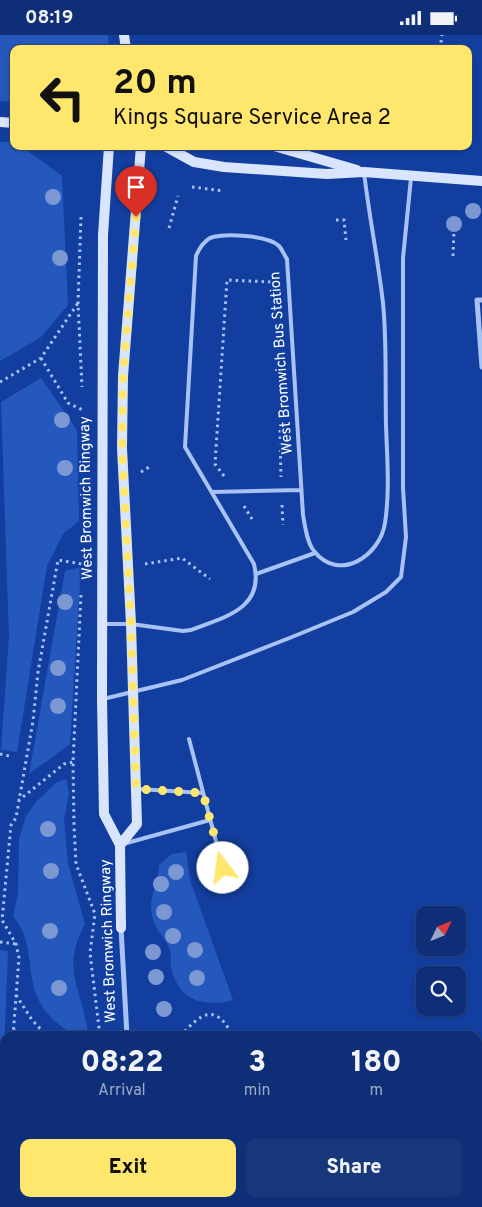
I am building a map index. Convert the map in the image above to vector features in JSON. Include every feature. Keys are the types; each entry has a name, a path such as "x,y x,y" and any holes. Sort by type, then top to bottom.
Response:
{"street":[{"name":"West Bromwich Ringway","path":"109,150 103,235 102,699 104,814 120,845 121,928 128,1031"},
{"name":"West Bromwich Ringway","path":"120,845 137,824 134,691 122,448 123,376 140,150"},
{"path":"172,150 194,162 224,167 327,174 364,172 482,181"},
{"path":"288,150 364,172"},
{"path":"482,299 477,300 482,367"}],"lane":[{"path":"103,624 131,624 183,631 224,617 249,602 254,590 256,574 315,553 329,563 344,566 359,562 373,551 381,539 385,523 387,471 383,305 364,172"},
{"path":"102,699 182,680 354,612 386,593 401,577 406,537 403,488 403,258 411,175"},
{"name":"West Bromwich Bus Station","path":"256,574 249,554 185,447 196,256 200,247 208,239 222,235 267,239 278,245 286,259 303,515 312,549 315,553"},
{"path":"212,492 301,490"},
{"path":"188,739 223,868"},
{"path":"136,789 203,793"},
{"path":"120,845 210,821"}],"path":[{"path":"192,187 224,191"},
{"path":"169,228 178,195"},
{"path":"81,217 78,303 82,391"},
{"path":"336,220 344,220 346,240"},
{"path":"453,256 454,229"},
{"path":"252,519 215,464 228,280 272,282 273,291"},
{"path":"0,382 41,358 78,303"},
{"path":"41,358 68,403 82,411"},
{"path":"82,401 82,421"},
{"path":"279,426 283,525"},
{"path":"140,472 152,466"},
{"path":"82,555 82,574"},
{"path":"142,564 182,558 210,579"},
{"path":"14,1030 19,958 16,944 1,920 11,825 16,818 33,721 38,672 58,561 82,564"},
{"path":"81,593 73,762 76,864 95,914 90,953 99,1031"},
{"path":"0,754 9,756"},
{"path":"18,802 64,764 73,762"},
{"path":"0,942 16,944"},
{"path":"15,995 32,1020 43,1031"},
{"path":"185,1031 200,1016 213,1014 225,1019 231,1031"}],"shaded area":[{"path":"0,35 108,35 109,45 10,45 10,102 0,101"},
{"path":"0,142 10,142 10,150 26,150 62,176 68,305 40,338 0,361"},
{"path":"41,378 77,430 79,521 63,534 47,566 17,752 1,750 9,637 1,402"},
{"path":"81,567 70,744 29,774 65,571"},
{"path":"66,779 69,794 64,819 68,864 85,924 74,955 73,968 87,1031 70,1031 62,1027 43,1007 36,995 26,942 13,916 18,894 19,839 26,816 37,801 57,782"},
{"path":"186,852 190,880 233,1000 212,1003 202,1002 186,994 174,978 170,950 155,926 151,902 159,865 172,854"},
{"path":"0,950 8,951 5,1031 0,1031"}],"route":[{"path":"136,217 123,376 122,448 134,691 136,789 203,793 223,868"}]}
